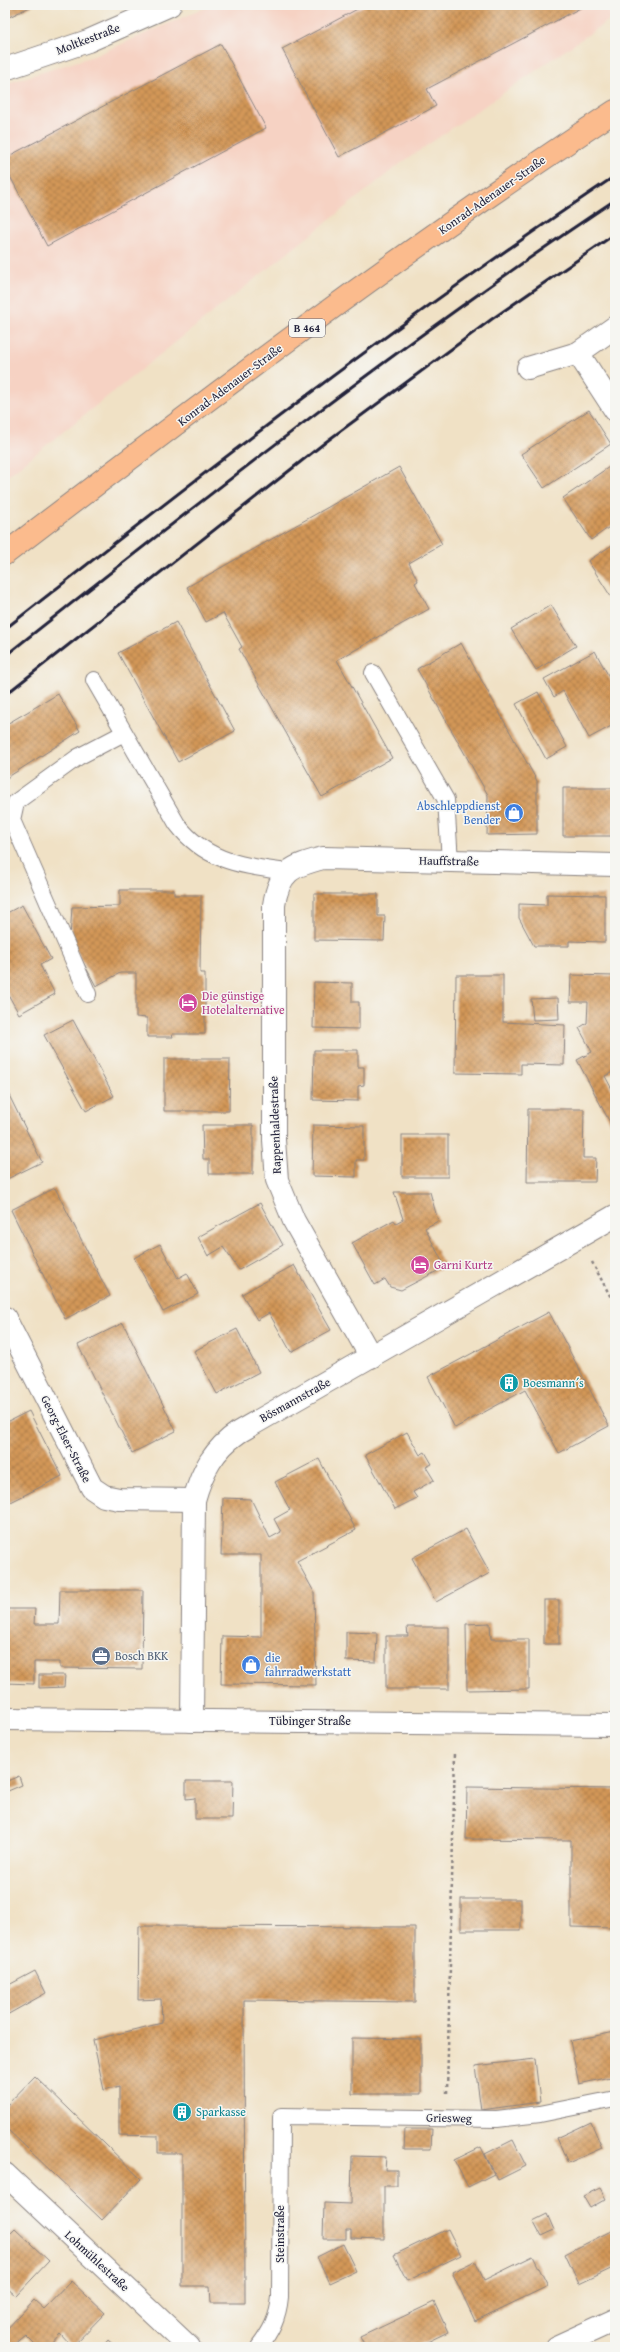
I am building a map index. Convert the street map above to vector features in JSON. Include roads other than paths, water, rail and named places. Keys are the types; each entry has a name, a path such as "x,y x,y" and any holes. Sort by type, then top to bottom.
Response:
{"main road":[{"name":"Konrad-Adenauer-Straße","path":"5,554 411,252 526,170 615,111"}],"street":[{"name":"Moltkestraße","path":"5,69 88,41 170,5"},
{"path":"528,368 578,354 615,327"},
{"path":"578,354 615,410"},
{"name":"Hauffstraße","path":"286,872 303,863 323,858 615,865"},
{"name":"Rappenhaldestraße","path":"286,872 277,887 274,905 274,1140 277,1180 294,1221 371,1357"},
{"name":"Bösmannstraße","path":"192,1721 194,1500 202,1475 211,1458 227,1440 615,1216"},
{"name":"Georg-Elser-Straße","path":"5,1318 92,1488 104,1496 119,1499 194,1500"},
{"name":"Tübinger Straße","path":"5,1719 456,1722 615,1725"},
{"name":"Lohmühlestraße","path":"5,2174 189,2347"},
{"path":"556,2347 615,2320"}],"lane":[{"path":"372,673 446,800 450,861"},
{"path":"94,680 177,824 187,838 203,851 223,859 250,866 286,872"},
{"path":"88,994 12,820 16,802 78,757 124,733"},
{"name":"Griesweg","path":"281,2116 447,2118 518,2117 615,2099"},
{"name":"Steinstraße","path":"259,2347 272,2330 278,2312 280,2298 281,2116"}],"railway":[{"path":"5,629 306,396 459,284 615,176"},
{"path":"5,656 230,479 381,365 458,309 615,200"},
{"path":"5,695 327,441 492,319 615,234"}],"place":[{"name":"Abschleppdienst Bender","path":"514,813"},
{"name":"Die günstige Hotelalternative","path":"188,1003"},
{"name":"Garni Kurtz","path":"420,1265"},
{"name":"Boesmann´s","path":"509,1383"},
{"name":"Bosch BKK","path":"101,1656"},
{"name":"die fahrradwerkstatt","path":"251,1665"},
{"name":"Sparkasse","path":"182,2112"}]}
